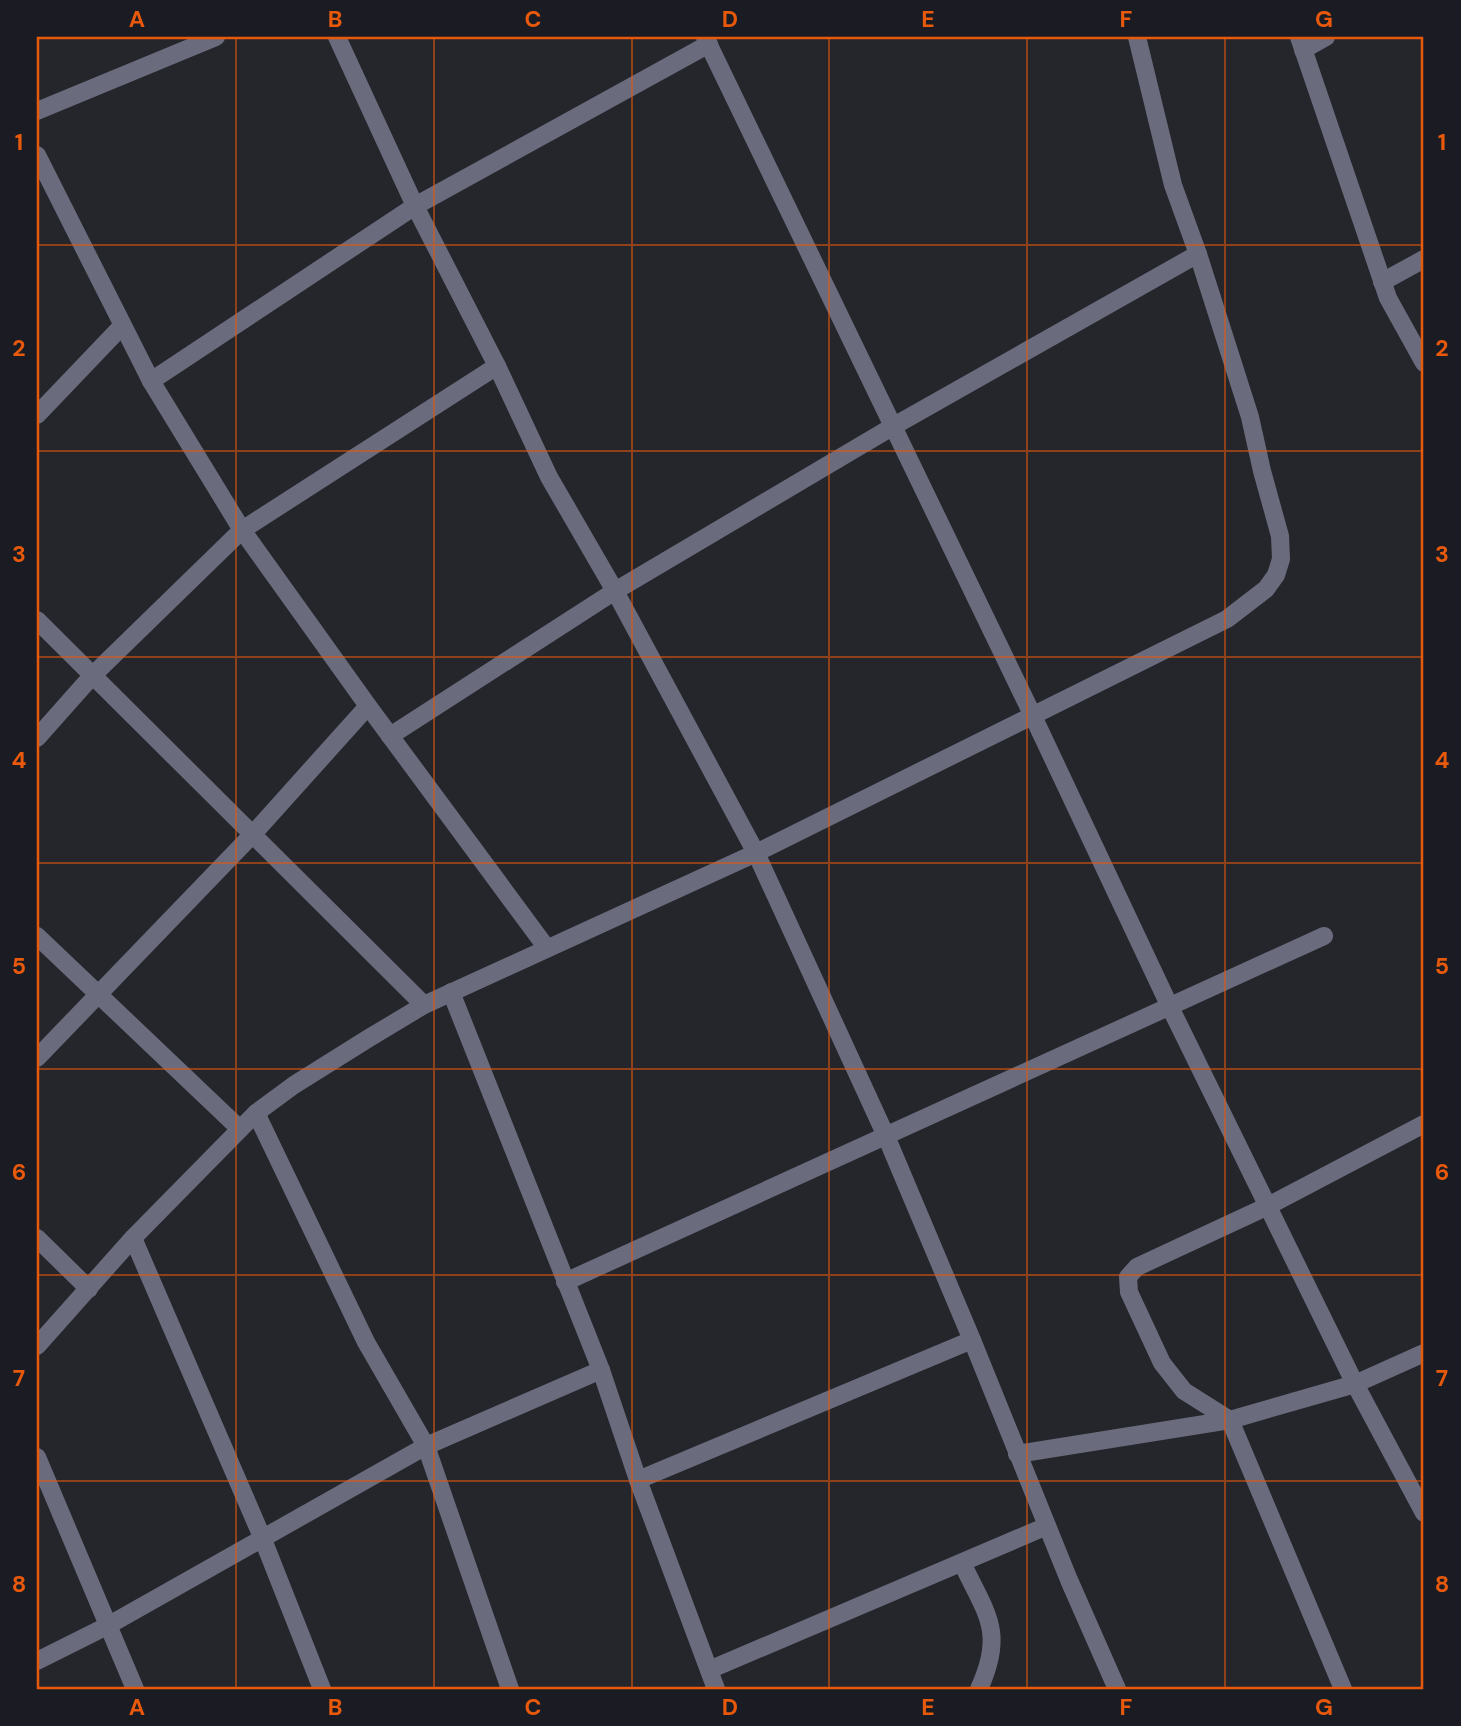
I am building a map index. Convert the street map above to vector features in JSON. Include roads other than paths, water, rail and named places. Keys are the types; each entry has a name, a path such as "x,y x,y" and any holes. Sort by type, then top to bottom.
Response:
{"street":[{"path":"37,111 216,37"},
{"path":"337,37 415,206 497,366 549,477 615,591 756,853 886,1136 1117,1689"},
{"path":"37,1346 133,1238 240,1129 256,1113 294,1085 424,1005 756,853 1227,619 1266,589 1276,575 1281,559 1280,536 1250,417 1173,185 1137,37"},
{"path":"1326,37 1301,43 1382,282 1398,318 1424,363"},
{"path":"151,381 415,206 707,40 1170,1007 1355,1384 1424,1513"},
{"path":"37,155 151,381 242,530 546,947"},
{"path":"390,736 615,591 891,427 1198,254"},
{"path":"1382,282 1424,259"},
{"path":"37,415 122,326"},
{"path":"37,738 92,677 242,530 497,366"},
{"path":"37,620 424,1005"},
{"path":"37,1058 253,834 368,706"},
{"path":"37,936 240,1129"},
{"path":"565,1282 1324,936"},
{"path":"451,992 601,1370 638,1480 716,1689"},
{"path":"256,1113 366,1342 426,1447 510,1689"},
{"path":"1343,1689 1230,1420 1184,1391 1162,1363 1129,1292 1128,1277 1137,1268 1268,1206 1424,1124"},
{"path":"37,1238 89,1289"},
{"path":"133,1238 262,1537 322,1689"},
{"path":"638,1480 972,1340"},
{"path":"1017,1454 1230,1420 1355,1384 1424,1353"},
{"path":"37,1661 109,1625 426,1447 601,1370"},
{"path":"37,1457 135,1689"},
{"path":"709,1670 1047,1526"},
{"path":"962,1563 990,1621 994,1638 979,1689"}]}
